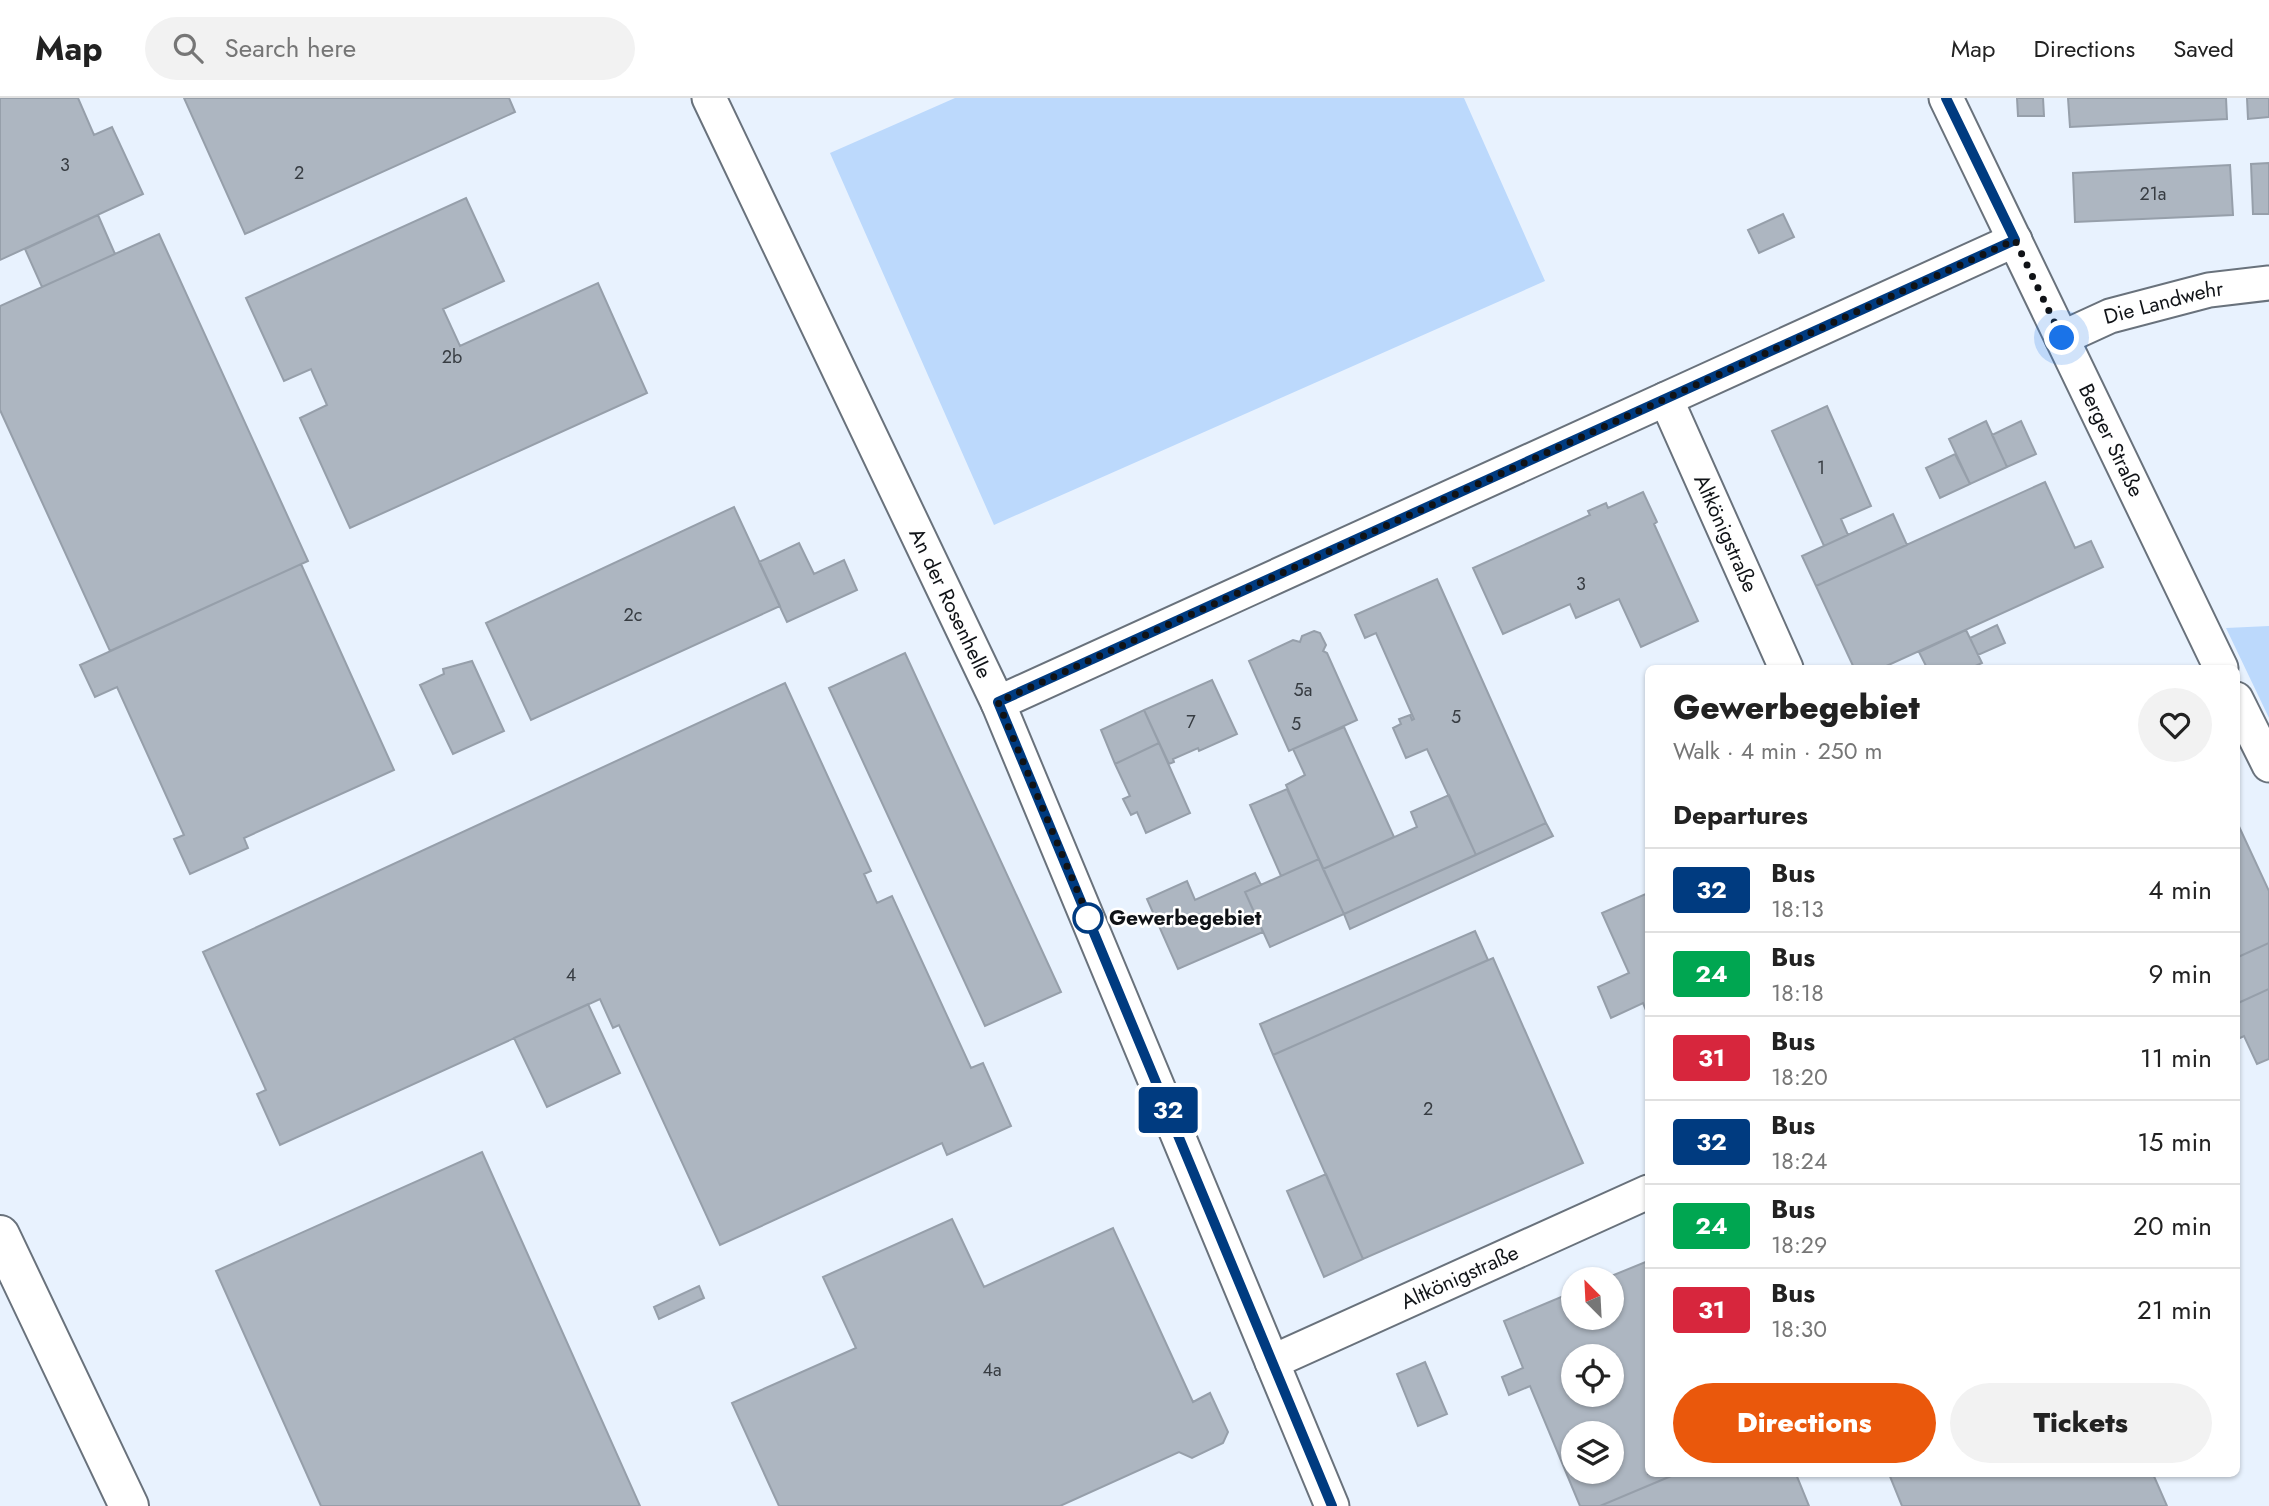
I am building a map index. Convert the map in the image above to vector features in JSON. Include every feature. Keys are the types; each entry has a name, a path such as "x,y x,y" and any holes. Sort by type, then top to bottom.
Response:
{"main road":[{"path":"0,1235 129,1506"}],"street":[{"name":"An der Rosenhelle","path":"709,98 998,702 1332,1506"},
{"name":"Berger Straße","path":"1946,98 2220,665"},
{"path":"998,702 2015,240"},
{"name":"Die Landwehr","path":"2062,338 2110,316 2209,290 2269,283"},
{"name":"Altkönigstraße","path":"1666,399 1785,665"},
{"path":"2240,707 2269,765"},
{"name":"Altkönigstraße","path":"1272,1362 1645,1193"}],"shaded area":[{"path":"955,98 1464,98 1545,281 994,525 830,153"},
{"path":"2269,626 2269,718 2226,628"}],"building":[{"path":"0,98 78,98 94,135 112,127 143,194 0,260"},
{"path":"184,98 509,98 515,112 245,234"},
{"path":"2017,98 2043,98 2044,116 2018,116"},
{"path":"2068,98 2226,98 2227,119 2070,127"},
{"path":"2247,98 2269,98 2269,117 2248,119"},
{"path":"2269,163 2269,214 2253,214 2251,164"},
{"path":"2230,165 2233,215 2075,222 2073,173"},
{"path":"466,198 504,281 443,309 460,346 598,283 647,393 350,528 300,418 327,405 311,369 284,381 246,298"},
{"path":"1783,214 1794,237 1759,253 1748,230"},
{"path":"98,215 115,254 42,287 25,249"},
{"path":"159,234 308,561 110,651 0,410 0,306"},
{"path":"1827,406 1871,506 1841,519 1848,535 1824,546 1772,431"},
{"path":"1986,421 2007,467 1970,484 1949,439"},
{"path":"2021,421 2036,454 2007,467 1992,435"},
{"path":"1955,454 1970,484 1940,498 1926,468"},
{"path":"2045,482 2075,548 2091,541 2103,567 1889,665 1853,665 1816,586"},
{"path":"1643,492 1657,522 1654,524 1698,621 1641,647 1619,599 1576,618 1570,604 1503,634 1473,568 1590,515 1588,511 1606,503 1608,508"},
{"path":"734,507 780,606 531,720 486,623"},
{"path":"1893,514 1907,545 1816,586 1802,556"},
{"path":"799,543 814,574 844,560 857,590 787,622 759,562"},
{"path":"301,564 394,770 244,838 248,848 190,874 174,839 184,835 117,687 95,697 80,665"},
{"path":"1437,579 1546,823 1476,855 1427,749 1406,758 1393,728 1401,724 1399,719 1410,715 1412,720 1414,719 1376,633 1365,638 1355,615"},
{"path":"1997,625 2005,643 1978,655 1970,638"},
{"path":"1966,630 1982,663 1926,665 1919,652"},
{"path":"1314,631 1320,633 1326,645 1323,651 1327,653 1357,720 1289,751 1249,661 1293,640 1300,642 1302,636"},
{"path":"905,653 1061,992 985,1026 829,688"},
{"path":"472,661 504,731 453,754 420,685 444,674 443,669"},
{"path":"1212,680 1237,734 1173,759 1174,762 1169,764 1144,710"},
{"path":"785,683 871,871 864,874 877,903 892,896 971,1068 983,1063 1011,1126 947,1155 942,1143 720,1245 619,1025 613,1028 600,999 280,1145 257,1094 266,1090 203,952"},
{"path":"1144,710 1159,743 1115,764 1101,730"},
{"path":"1344,727 1394,837 1323,869 1286,785 1305,775 1293,749"},
{"path":"1159,743 1190,813 1146,833 1137,812 1131,815 1123,799 1130,796 1115,764"},
{"path":"1287,789 1319,859 1281,876 1250,805"},
{"path":"1449,795 1476,855 1344,914 1323,869 1417,827 1411,812"},
{"path":"1546,823 1553,836 1350,929 1344,914"},
{"path":"2240,829 2269,891 2269,943 2240,956"},
{"path":"1319,859 1344,914 1270,947 1245,892"},
{"path":"1255,873 1261,885 1245,892 1263,932 1178,969 1147,899 1187,881 1195,900"},
{"path":"1645,894 1645,1008 1643,1003 1611,1018 1598,987 1629,973 1602,913"},
{"path":"1475,931 1488,960 1273,1055 1260,1024"},
{"path":"2269,943 2269,989 2240,1002 2240,956"},
{"path":"1493,958 1583,1163 1363,1259 1273,1055"},
{"path":"2269,989 2269,1059 2257,1064 2244,1036 2240,1038 2240,1002"},
{"path":"588,1004 620,1073 547,1107 514,1038"},
{"path":"482,1152 640,1506 321,1506 216,1271"},
{"path":"1326,1174 1363,1259 1324,1277 1287,1191"},
{"path":"952,1219 984,1287 1113,1228 1193,1402 1210,1393 1228,1432 1223,1443 1192,1458 1179,1452 1060,1506 779,1506 732,1403 856,1348 823,1277"},
{"path":"1645,1262 1645,1477 1669,1477 1600,1506 1580,1506 1571,1484 1624,1484 1624,1421 1561,1421 1561,1460 1530,1386 1509,1395 1502,1377 1523,1368 1504,1321 1561,1297 1561,1330 1624,1330 1624,1271"},
{"path":"699,1286 704,1298 659,1319 654,1307"},
{"path":"1425,1362 1447,1414 1418,1426 1397,1374"},
{"path":"1669,1477 1797,1477 1809,1506 1600,1506"},
{"path":"1890,1477 2154,1477 2167,1506 1902,1506"}],"bus line":[{"name":"32","path":"1332,1506 998,702 2015,240 1946,98"}],"place":[{"name":"Gewerbegebiet","path":"1088,918"}],"route":[{"path":"1088,918 1090,921 998,702 2015,240 2062,338"}]}
